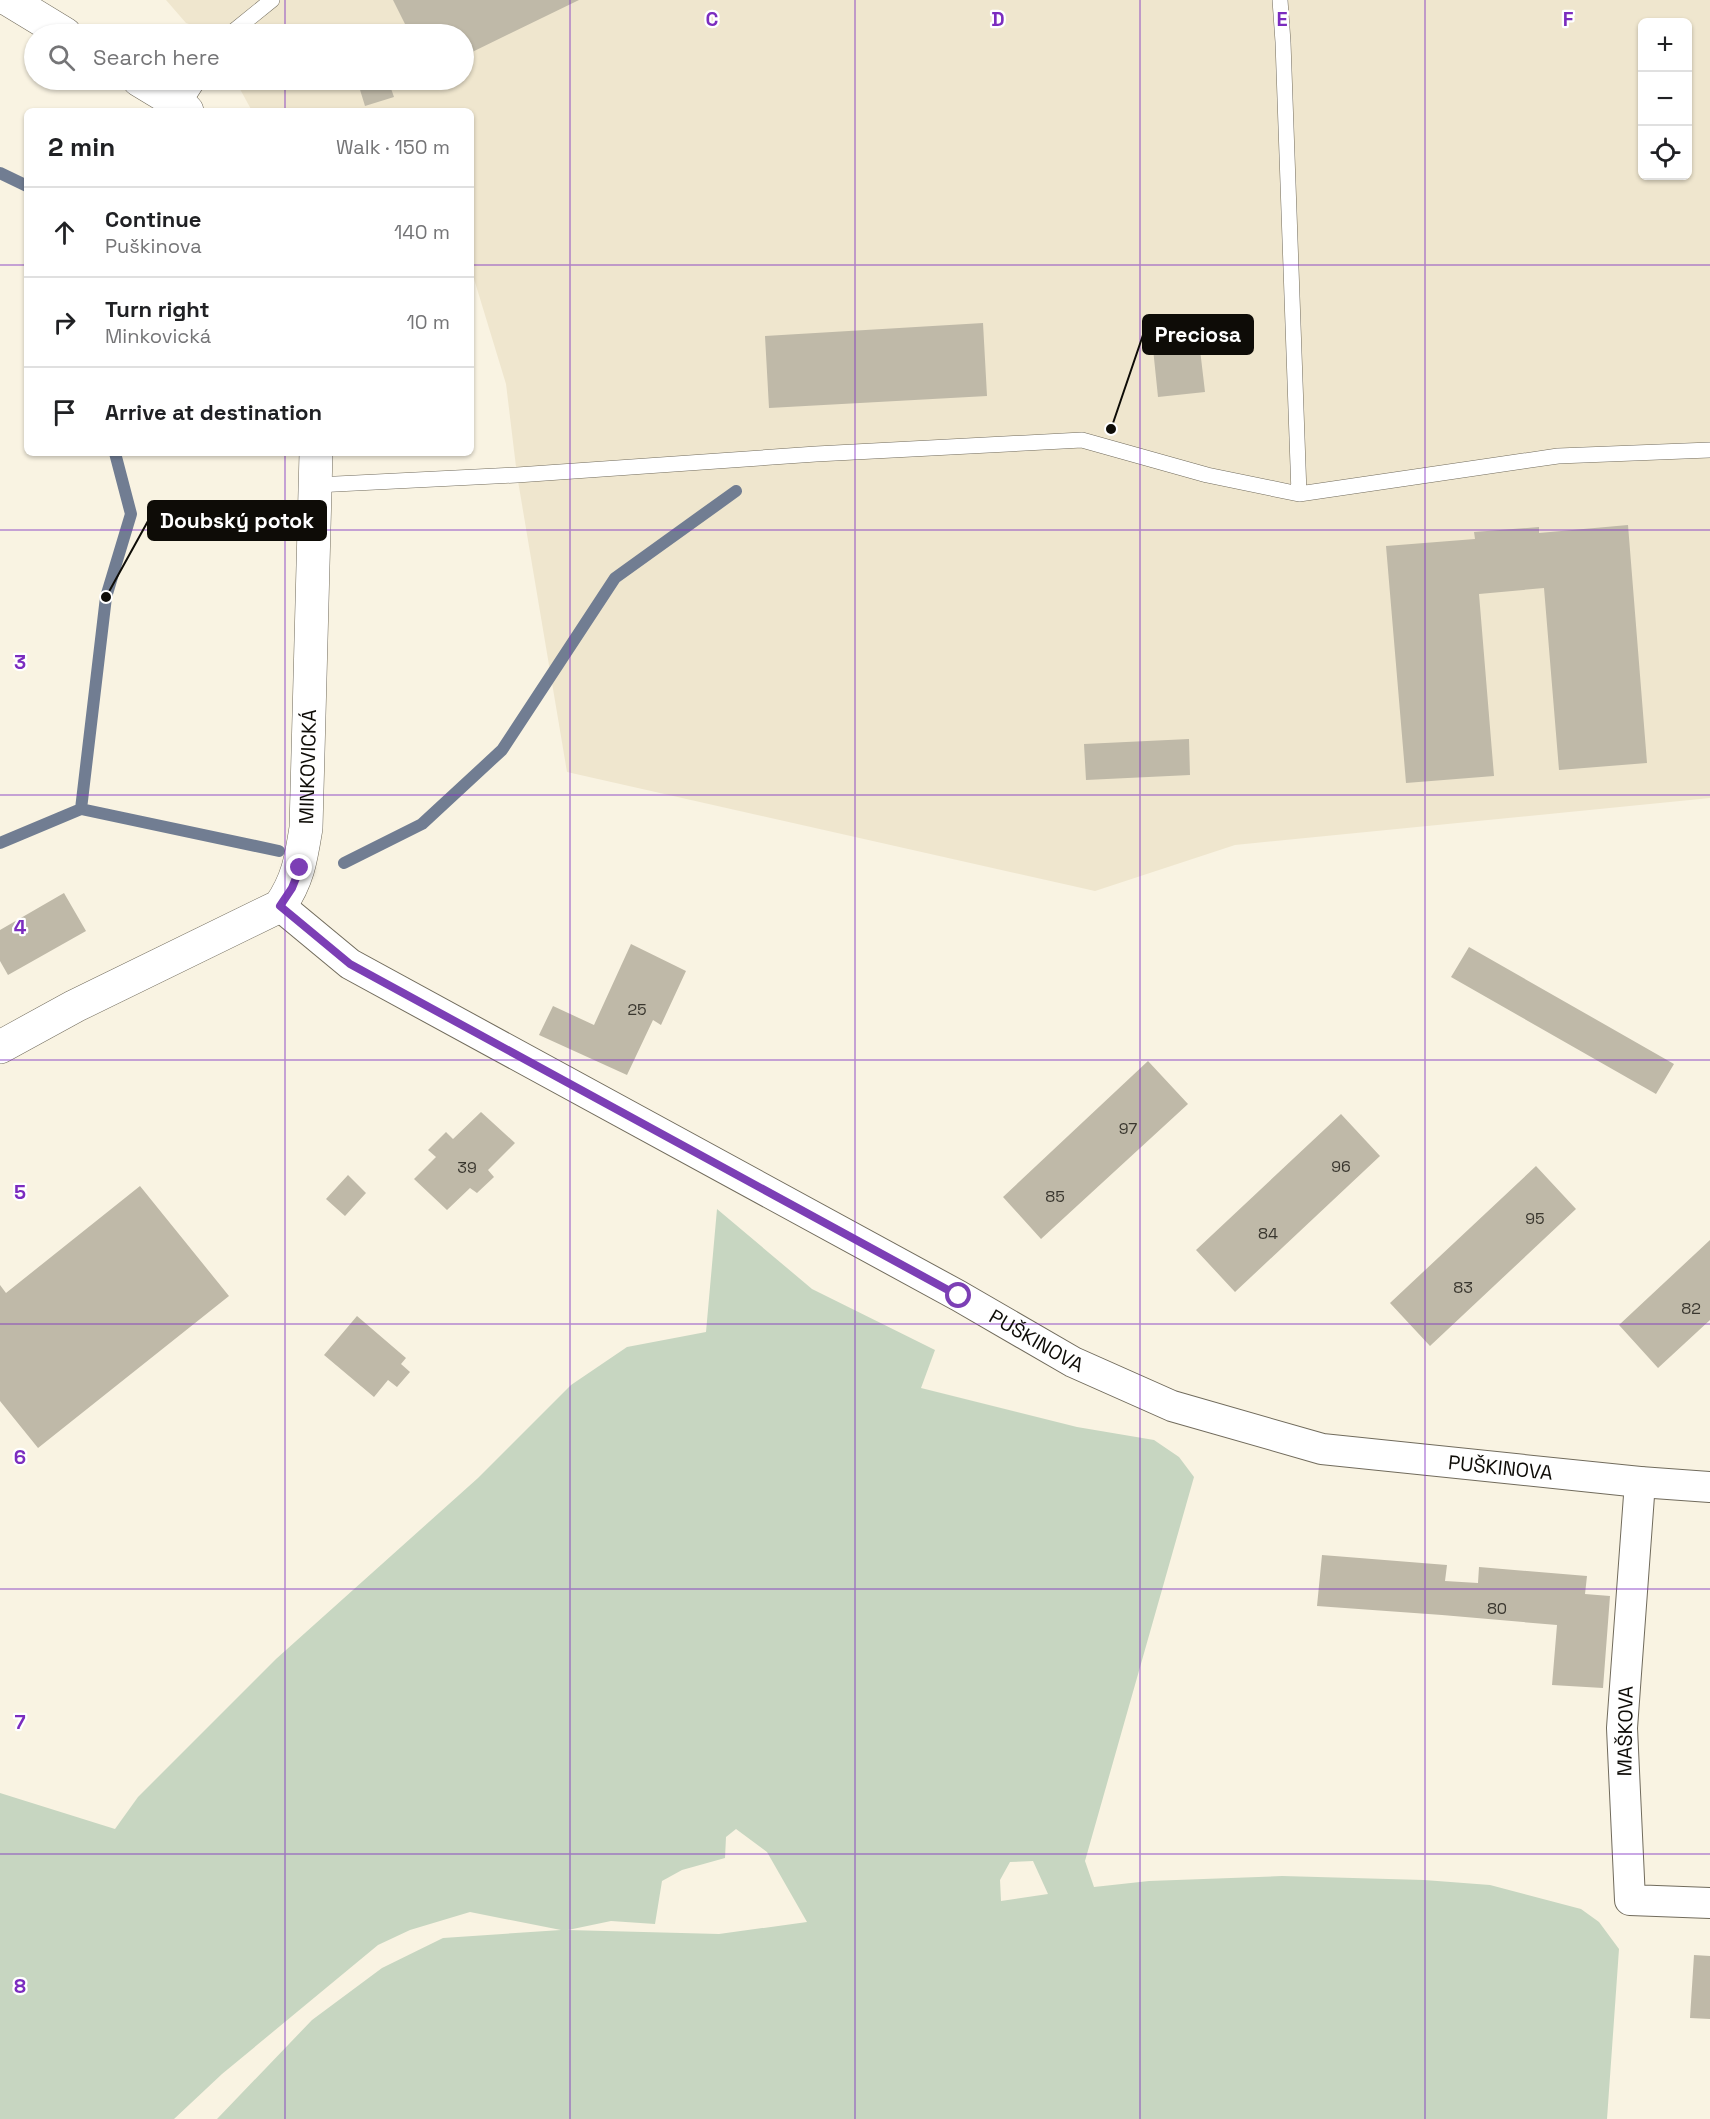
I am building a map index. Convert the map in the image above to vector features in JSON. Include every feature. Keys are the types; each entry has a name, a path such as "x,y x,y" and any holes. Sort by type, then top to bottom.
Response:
{"street":[{"path":"9,0 49,24"},
{"path":"165,90 189,99"},
{"name":"MINKOVICKÁ","path":"280,906 292,888 300,868 306,828 316,456"},
{"path":"0,1047 137,975 280,906"},
{"name":"PUŠKINOVA","path":"280,906 350,964 959,1296 1073,1362 1172,1406 1322,1449 1640,1482 1710,1487"},
{"name":"MAŠKOVA","path":"1640,1482 1622,1728 1630,1900 1710,1903"}],"lane":[{"path":"242,24 272,0"},
{"path":"1280,0 1299,494"},
{"path":"316,485 505,476 816,454 1082,440 1208,475 1299,494 1558,456 1710,450"}],"shaded area":[{"path":"166,0 1710,0 1710,798 1235,845 1095,891 567,772 517,475 506,384 474,279 474,108 250,108 240,90 474,90 474,24 189,24"}],"green space":[{"path":"717,1209 812,1289 935,1350 921,1388 1077,1427 1154,1440 1179,1457 1194,1477 1085,1861 1094,1887 1149,1881 1282,1876 1424,1880 1490,1885 1581,1909 1599,1922 1619,1949 1607,2119 217,2119 312,2020 382,1968 443,1938 561,1930 470,1912 410,1930 378,1945 222,2074 174,2119 0,2119 0,1793 115,1829 138,1797 276,1659 478,1478 571,1385 627,1347 706,1332","holes":["736,1829 767,1852 807,1922 719,1934 568,1930 611,1921 655,1924 662,1881 682,1870 725,1858 726,1837","1033,1861 1048,1894 1001,1901 1000,1880 1010,1862"]}],"building":[{"path":"393,0 579,0 474,51 474,24 405,24"},
{"path":"360,90 392,90 394,97 365,106"},
{"path":"983,323 987,396 769,408 765,336"},
{"path":"1197,324 1205,392 1158,397 1151,329"},
{"path":"1628,525 1647,763 1559,770 1544,588 1479,594 1494,776 1406,783 1386,546 1475,539 1474,532 1539,527 1539,533"},
{"path":"1189,739 1190,775 1086,780 1084,744"},
{"path":"64,893 86,931 8,975 0,961 0,930"},
{"path":"631,944 686,971 661,1025 653,1020 627,1075 539,1035 553,1006 594,1025"},
{"path":"1469,947 1674,1064 1656,1094 1451,977"},
{"path":"1148,1061 1188,1104 1041,1239 1003,1197"},
{"path":"481,1112 515,1143 488,1170 494,1177 477,1193 470,1188 447,1210 414,1179 436,1157 428,1150 446,1132 453,1139"},
{"path":"1341,1114 1380,1156 1235,1292 1196,1250"},
{"path":"1536,1166 1576,1209 1430,1346 1390,1303"},
{"path":"348,1175 366,1193 345,1216 326,1199"},
{"path":"140,1186 229,1296 38,1448 0,1401 0,1285 6,1293"},
{"path":"1710,1240 1710,1320 1658,1368 1619,1325"},
{"path":"357,1316 406,1358 401,1364 410,1372 397,1387 388,1380 374,1397 324,1355"},
{"path":"1322,1555 1447,1565 1445,1581 1478,1583 1479,1567 1587,1576 1585,1594 1610,1596 1603,1688 1552,1685 1557,1625 1317,1606"},
{"path":"1694,1955 1710,1956 1710,2019 1690,2018"}],"waterway":[{"path":"0,173 24,185"},
{"path":"0,843 81,809 106,597 131,514 116,456"},
{"path":"344,863 422,824 502,750 615,578 736,491"},
{"path":"81,809 279,851"}],"place":[{"name":"Preciosa","path":"1111,429"},
{"name":"Doubský potok","path":"106,597"}],"route":[{"path":"300,868 292,888 280,906 350,964 959,1296"}]}
